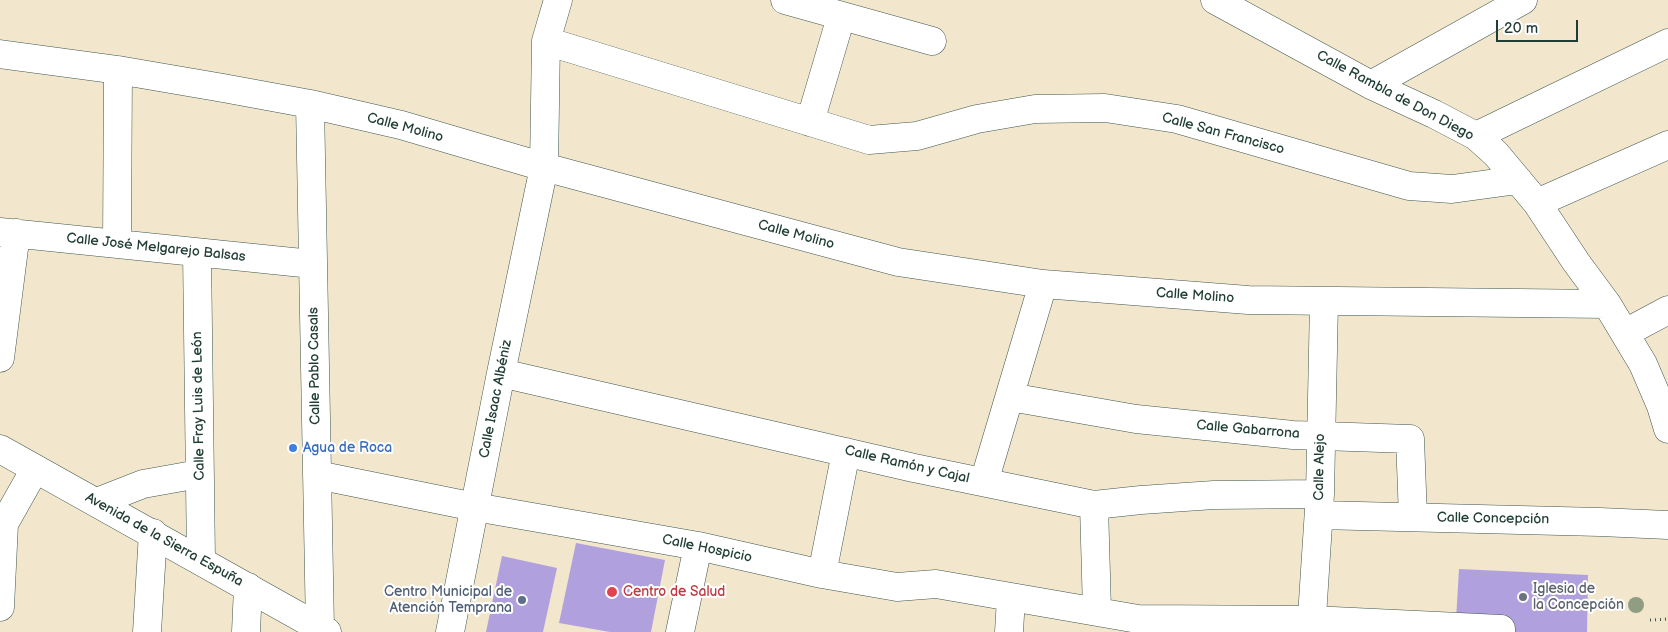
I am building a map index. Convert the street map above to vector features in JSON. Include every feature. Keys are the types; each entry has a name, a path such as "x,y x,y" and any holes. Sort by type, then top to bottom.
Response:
{"street":[{"name":"Calle Isaac Albéniz","path":"450,632 544,167 546,41 558,0"},
{"path":"785,0 932,41"},
{"name":"Calle Rambla de Don Diego","path":"1215,0 1242,7 1371,85 1476,136 1496,154 1538,203 1576,262 1607,304 1643,364 1666,413"},
{"path":"1371,85 1523,0"},
{"path":"810,122 841,17"},
{"name":"Calle San Francisco","path":"546,41 869,140 916,136 977,118 1035,109 1105,108 1177,119 1410,186 1452,189 1518,180"},
{"path":"1476,136 1668,43"},
{"name":"Calle Molino","path":"0,54 118,70 310,104 401,125 544,167 898,262 1043,284 1248,300 1607,304"},
{"path":"117,244 118,70"},
{"name":"Calle Pablo Casals","path":"310,104 317,475 323,630"},
{"path":"1538,203 1668,145"},
{"path":"0,358 8,233"},
{"name":"Calle José Melgarejo Balsas","path":"8,233 312,264"},
{"name":"Calle Fray Luis de León","path":"197,253 200,560"},
{"path":"984,482 1043,284"},
{"name":"Calle Alejo","path":"1312,626 1319,504 1324,302"},
{"path":"1625,333 1668,310"},
{"name":"Calle Ramón y Cajal","path":"501,373 846,452 1094,505 1214,496 1319,504"},
{"name":"Calle Gabarrona","path":"1010,397 1136,419 1321,436 1410,439 1412,517"},
{"name":"Avenida de la Sierra Espuña","path":"0,449 153,533 323,630"},
{"path":"822,574 846,452"},
{"path":"0,607 2,526 35,469"},
{"path":"97,502 143,484 199,474"},
{"name":"Calle Hospicio","path":"317,475 476,507 698,546 822,574 897,587 936,584 1138,619 1312,626 1501,629 1501,632"},
{"name":"Calle Concepción","path":"1319,504 1412,517 1668,525"},
{"path":"1094,505 1096,611"},
{"path":"147,632 153,533"},
{"path":"680,632 698,546"},
{"path":"246,632 248,587"},
{"path":"1009,632 1011,598"}],"path":[{"path":"1650,620 1668,619"}],"building":[{"name":"Centro de Salud","path":"576,543 665,560 651,632 610,632 559,623"},
{"name":"Centro Municipal de Atención Temprana","path":"502,556 557,568 543,632 486,632"},
{"name":"Iglesia de la Concepción","path":"1459,569 1588,575 1587,632 1506,632 1456,620"}],"place":[{"name":"Agua de Roca","path":"293,448"},
{"name":"Centro de Salud","path":"612,592"},
{"name":"Iglesia de la Concepción","path":"1523,597"},
{"name":"Centro Municipal de Atención Temprana","path":"522,600"}]}
